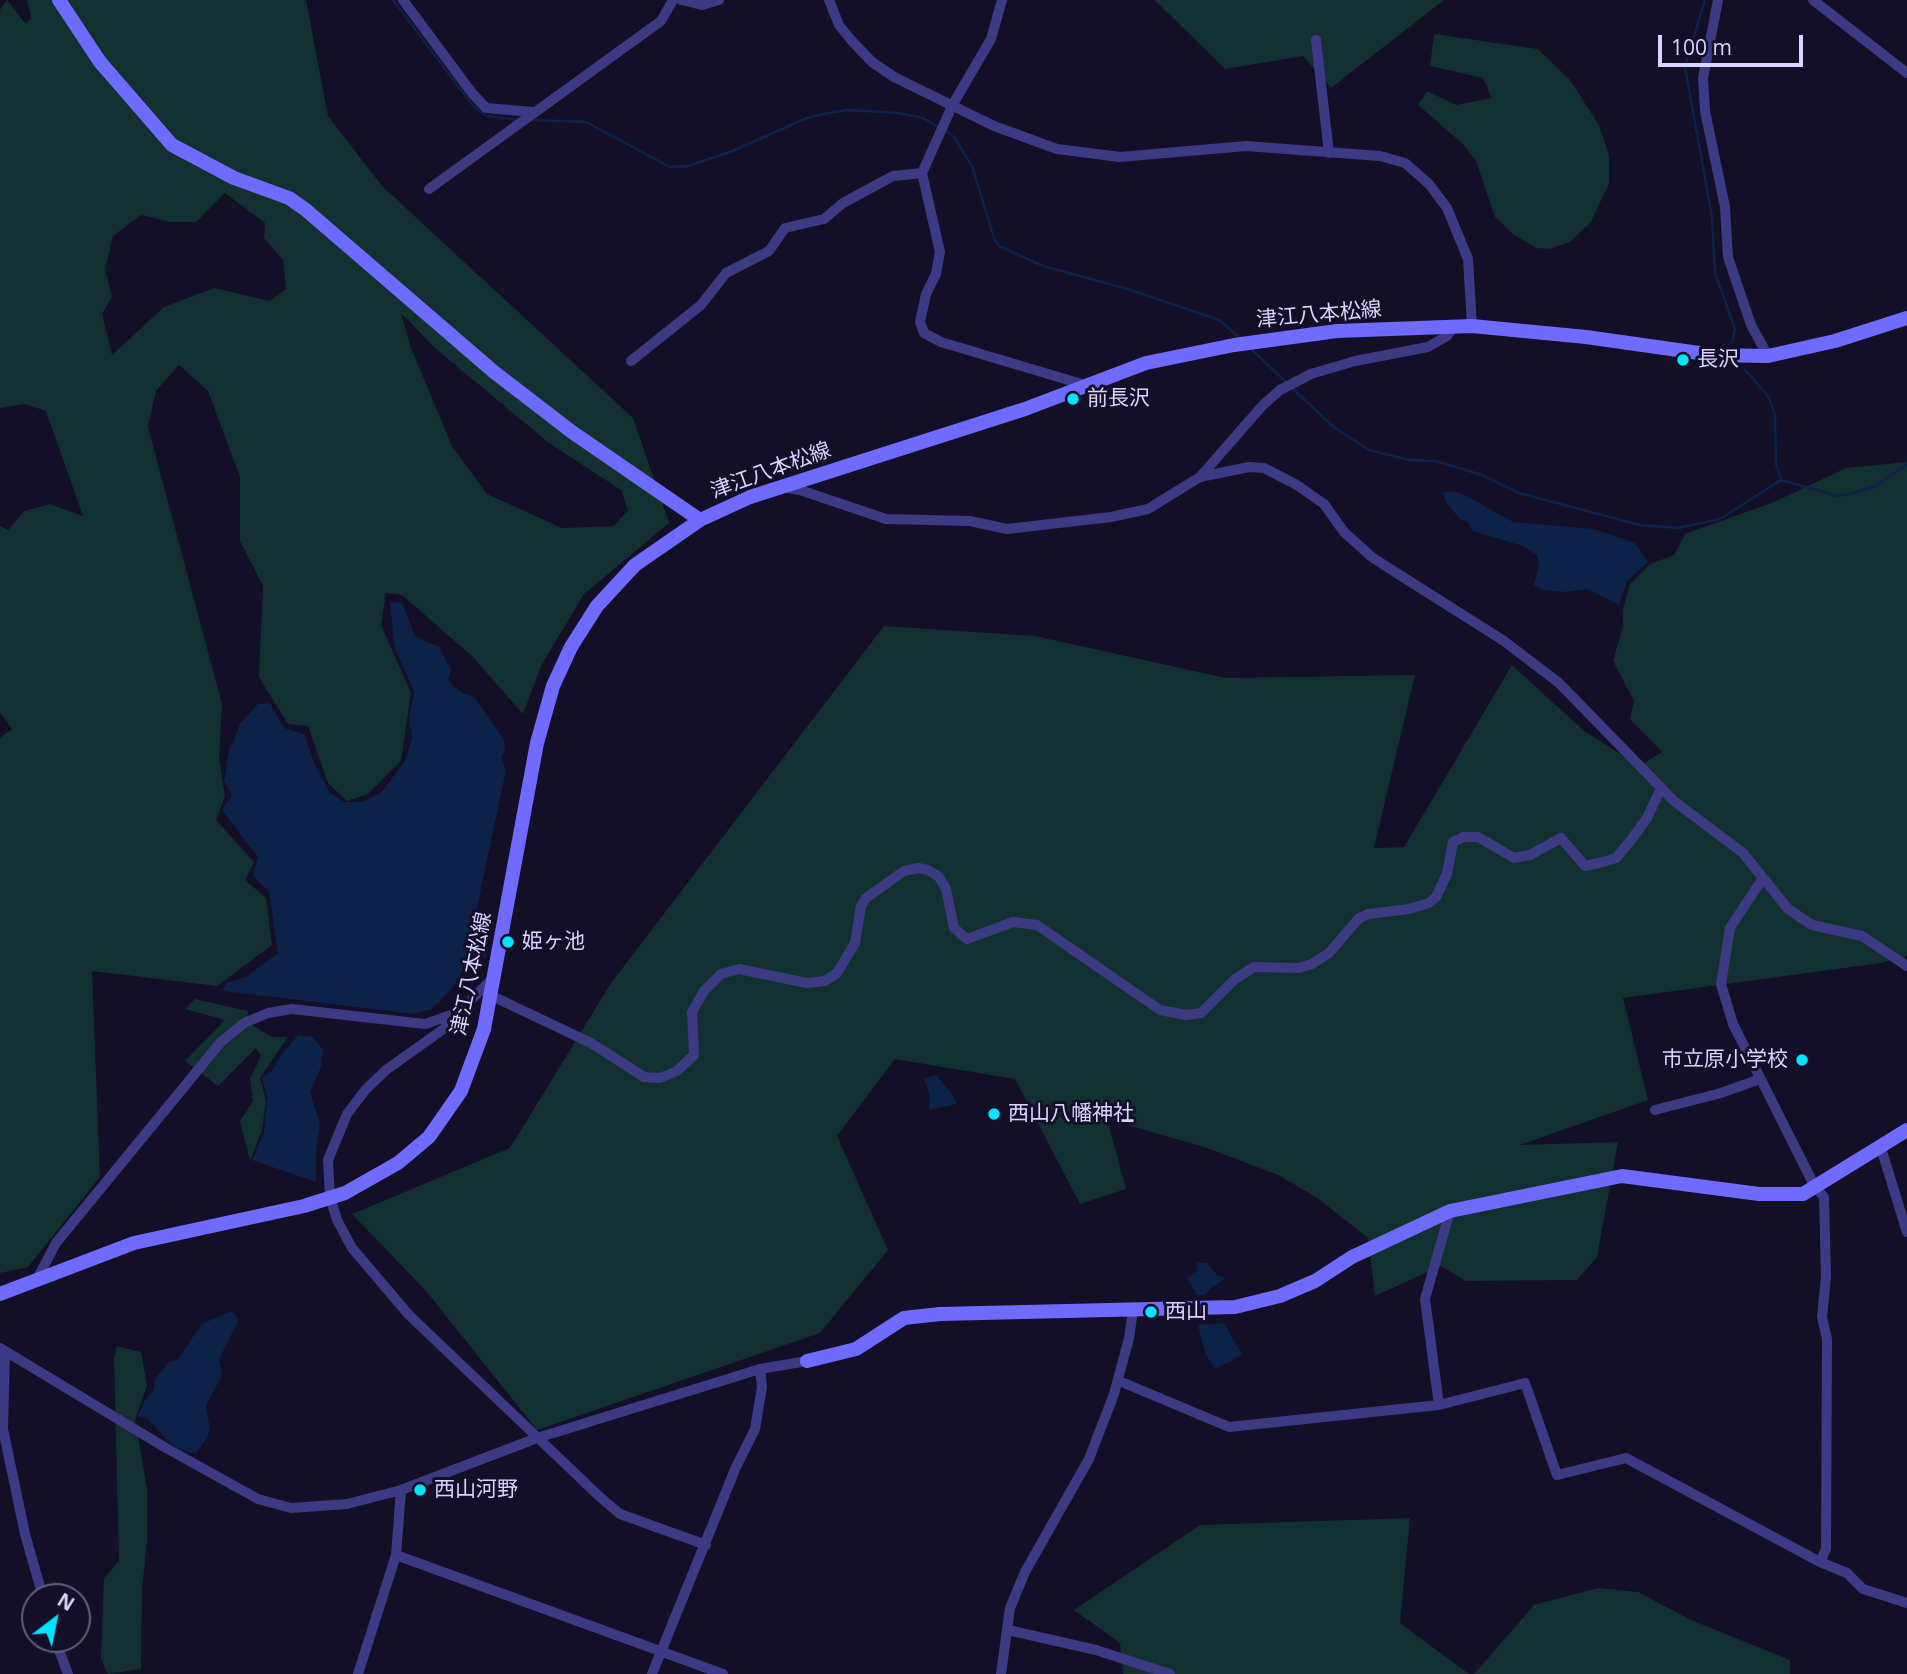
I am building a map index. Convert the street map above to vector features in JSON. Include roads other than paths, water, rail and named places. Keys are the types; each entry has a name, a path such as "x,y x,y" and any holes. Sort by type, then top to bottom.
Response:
{"main road":[{"path":"58,0 100,62 172,145 234,178 289,198 306,210 494,372 572,432 700,520"},
{"name":"津江八本松線","path":"0,1294 134,1242 330,1198 362,1184 398,1163 419,1148 439,1126 461,1091 477,1055 492,996 537,743 562,667 597,606 635,565 700,520 750,497 1025,409 1146,363 1234,345 1337,331 1472,327 1586,337 1713,355 1768,356 1835,341 1907,318"},
{"path":"807,1361 856,1349 904,1318 940,1314 1235,1307 1280,1296 1450,1211 1622,1176 1772,1195 1802,1194 1907,1130"}],"street":[{"path":"403,0 486,108 533,112"},
{"path":"429,189 662,22 673,0"},
{"path":"681,0 702,5 719,0"},
{"path":"829,0 839,25 872,62 894,77 1029,140 1094,156 1187,154 1246,146 1396,159 1418,173 1447,208 1468,259 1472,327"},
{"path":"1002,0 991,38 953,104 922,173 940,252 936,274 920,311 924,333 942,342 1086,385"},
{"path":"1718,0 1703,78 1705,111 1725,206 1728,257 1742,302 1768,356"},
{"path":"1813,0 1907,73"},
{"path":"1316,40 1329,153"},
{"path":"631,361 701,305 726,273 769,251 785,228 824,219 843,203 893,176 922,173"},
{"path":"782,487 800,490 886,519 970,522 1007,529 1085,521 1148,509 1200,477 1263,405 1280,390 1311,374 1355,361 1428,346 1447,336 1453,328"},
{"path":"1200,477 1249,467 1264,468 1297,485 1324,504 1344,532 1373,558 1504,641 1551,676 1674,802 1732,843 1788,909 1812,925 1862,936 1907,966"},
{"path":"492,996 591,1043 644,1077 660,1078 677,1071 694,1055 692,1012 704,991 721,974 739,969 807,983 825,981 837,973 855,943 861,905 866,898 904,871 918,868 928,870 939,877 946,889 954,929 967,939 1013,922 1037,925 1160,1010 1186,1016 1201,1013 1235,979 1254,968 1298,968 1312,964 1329,953 1359,918 1429,903 1436,897 1447,874 1453,842 1463,837 1478,836 1514,858 1530,855 1561,838 1585,866 1616,858 1647,818 1661,788"},
{"path":"1763,878 1730,928 1721,984 1734,1024 1760,1079 1815,1187 1824,1197 1826,1277 1822,1317 1826,1339 1827,1377 1826,1549 1820,1562"},
{"path":"36,1281 56,1243 220,1043 244,1023 268,1013 292,1009 425,1024 451,1016 496,975"},
{"path":"451,1016 445,1028 386,1070 366,1089 347,1114 328,1160 330,1198 337,1220 352,1248 409,1315 620,1514 706,1545"},
{"path":"1655,1110 1721,1093 1760,1079"},
{"path":"1880,1145 1907,1231"},
{"path":"1439,1405 1425,1299 1450,1211"},
{"path":"1001,1674 1010,1608 1025,1572 1089,1459 1114,1394 1129,1338 1133,1311"},
{"path":"3,1349 166,1448 273,1504 316,1507 347,1504 401,1490 537,1438 760,1369 807,1361"},
{"path":"3,1349 3,1429 25,1534 39,1583"},
{"path":"652,1674 755,1429 762,1387 760,1369"},
{"path":"1124,1383 1229,1427 1439,1405 1525,1382 1557,1475 1626,1458 1820,1562 1847,1573 1863,1589 1907,1603"},
{"path":"358,1674 396,1555 401,1490"},
{"path":"396,1555 723,1674"},
{"path":"1008,1630 1096,1650 1170,1674"},
{"path":"60,1653 68,1674"}],"water":[{"path":"1452,491 1465,495 1513,522 1594,529 1635,543 1648,562 1627,581 1619,605 1587,589 1566,592 1542,590 1534,585 1539,563 1537,555 1523,546 1472,531 1469,523 1460,519 1446,503 1443,493"},
{"name":"姫ヶ池","path":"390,602 402,603 415,636 439,647 451,670 448,680 461,692 475,698 504,740 505,750 501,757 506,770 470,941 475,949 487,953 486,957 466,963 455,985 432,1009 414,1014 223,991 226,983 246,977 278,953 269,891 253,876 258,857 222,810 232,795 224,781 229,751 240,724 258,704 270,703 284,728 304,734 315,765 330,793 344,802 362,802 381,793 405,761 412,738 409,718 414,692 394,645"},
{"path":"298,1035 312,1037 323,1050 321,1067 310,1092 320,1124 316,1151 316,1182 252,1160 264,1133 267,1097 262,1077 272,1071"},
{"path":"936,1075 957,1104 929,1110 930,1096 924,1079"},
{"path":"1197,1262 1207,1263 1217,1275 1226,1278 1205,1295 1197,1295 1187,1278 1197,1270"},
{"path":"231,1311 239,1319 219,1359 222,1376 206,1405 210,1429 196,1454 170,1443 147,1418 138,1416 146,1398 153,1391 155,1379 169,1362 177,1360 202,1324"},
{"path":"1224,1323 1242,1355 1215,1369 1205,1353 1198,1325"}],"waterway":[{"path":"393,0 474,107 487,116 519,120"},
{"path":"1705,0 1685,67 1712,217 1715,273 1735,329 1732,343"},
{"path":"533,120 586,122 670,167 688,166 730,152 807,118 848,110 898,113 923,118 938,127"},
{"path":"944,130 954,137 972,166 994,238 999,246 1043,266 1128,289 1219,320 1240,338"},
{"path":"1250,348 1286,382"},
{"path":"1745,370 1768,396 1775,414 1776,464 1781,480"},
{"path":"1293,389 1335,428 1369,450 1409,460 1436,461 1482,475 1519,493 1640,525 1678,528 1720,519 1781,480 1837,496 1854,493 1876,486 1907,464"}],"place":[{"name":"長沢","path":"1683,360"},
{"name":"前長沢","path":"1073,399"},
{"name":"姫ヶ池","path":"508,942"},
{"name":"市立原小学校","path":"1802,1060"},
{"name":"西山八幡神社","path":"994,1114"},
{"name":"西山","path":"1151,1312"},
{"name":"西山河野","path":"420,1490"}]}
